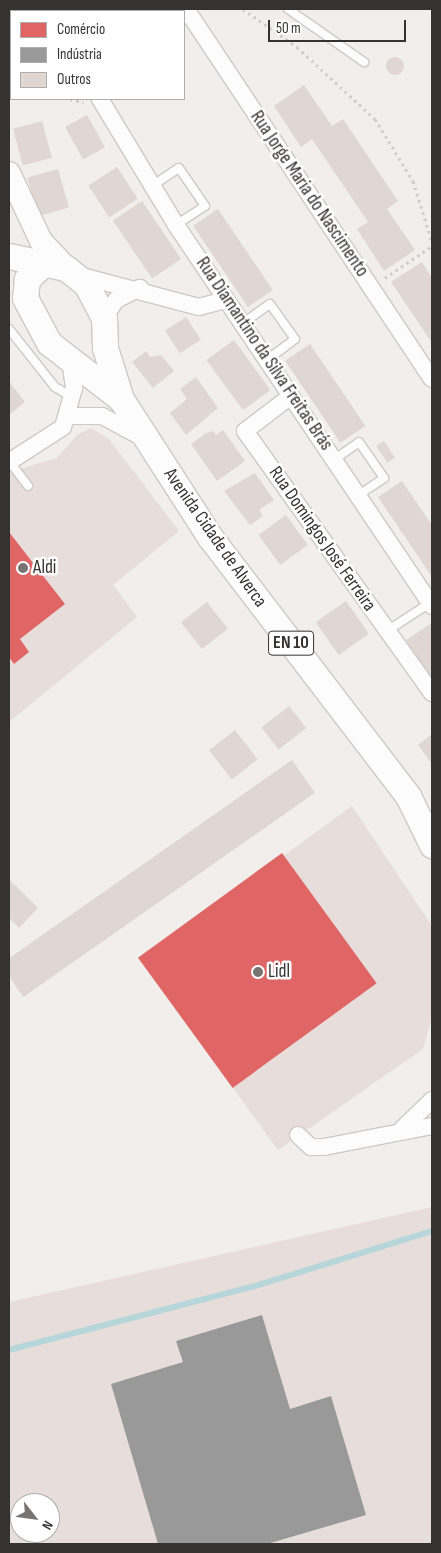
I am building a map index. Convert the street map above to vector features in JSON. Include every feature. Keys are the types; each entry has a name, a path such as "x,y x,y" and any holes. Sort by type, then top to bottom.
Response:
{"main road":[{"path":"9,173 41,241 61,269"},
{"path":"9,256 61,269"},
{"path":"26,298 26,279 61,269"},
{"name":"Avenida Cidade de Alverca","path":"61,269 94,295 104,318 105,348 121,399 148,441 210,537 408,796 432,845"},
{"name":"Avenida Cidade de Alverca","path":"9,279 26,298 49,343 121,399"},
{"path":"75,363 100,357 105,348"}],"street":[{"name":"Rua Jorge Maria do Nascimento","path":"186,9 432,379"},
{"name":"Rua Diamantino da Silva Freitas Brás","path":"101,100 176,225 266,360 335,458 431,604"},
{"path":"61,269 140,288 199,307 226,300"},
{"path":"104,318 116,300 140,288"},
{"path":"9,462 53,437 68,416 75,363"},
{"name":"Rua Domingos José Ferreira","path":"291,396 245,431 432,693"},
{"path":"68,416 102,416 148,441"},
{"path":"398,1132 432,1100"},
{"path":"298,1135 311,1147 324,1147 432,1126"}],"lane":[{"path":"288,9 364,62"},
{"path":"151,186 179,168 204,206 176,225"},
{"path":"242,324 270,304 295,339 266,360"},
{"path":"9,329 55,387 72,397"},
{"path":"335,458 359,442 384,478 359,495"},
{"path":"9,462 28,486"},
{"path":"387,631 431,604"}],"path":[{"path":"243,9 297,47 376,120 413,181 432,242"},
{"path":"371,287 432,246"}],"shaded area":[{"path":"91,428 109,439 179,531 113,585 137,617 9,722 9,472 57,458 78,434"},
{"path":"352,806 432,926 432,1018 423,1049 278,1150 140,960"},
{"path":"432,1207 432,1544 9,1544 9,1302"}],"building: Comércio":[{"name":"Aldi","path":"9,532 65,604 20,639 29,652 14,664 9,657"},
{"name":"Lidl","path":"282,853 377,983 233,1088 138,958"}],"building: Indústria":[{"path":"262,1315 290,1409 331,1396 366,1515 267,1544 158,1544 111,1384 183,1362 176,1341"}],"building: Outros":[{"path":"395,57 401,60 404,66 401,72 395,75 389,72 386,66 389,60"},
{"path":"304,85 332,126 343,119 398,201 387,209 415,250 384,271 357,229 368,222 312,139 301,147 274,106"},
{"path":"87,115 105,147 83,159 65,127"},
{"path":"42,121 52,158 23,165 13,129"},
{"path":"117,167 138,199 109,217 88,186"},
{"path":"58,169 69,207 38,216 27,178"},
{"path":"142,201 181,259 152,279 113,221"},
{"path":"218,209 273,290 248,307 193,226"},
{"path":"422,262 432,278 432,343 391,282"},
{"path":"186,317 201,340 180,353 165,331"},
{"path":"234,340 270,390 243,410 206,360"},
{"path":"310,344 365,426 340,443 285,361"},
{"path":"146,351 150,357 161,355 174,371 153,388 132,362"},
{"path":"196,377 218,408 186,435 170,413 187,399 180,389"},
{"path":"9,381 25,402 9,415"},
{"path":"223,430 245,461 217,481 191,444 206,433 213,431 216,435"},
{"path":"384,441 395,458 387,463 376,446"},
{"path":"255,473 274,500 259,510 263,516 250,525 224,491"},
{"path":"402,481 432,525 432,577 378,497"},
{"path":"286,515 308,545 280,565 258,535"},
{"path":"346,601 369,634 339,655 316,622"},
{"path":"207,602 228,629 202,649 181,622"},
{"path":"432,623 432,680 406,640"},
{"path":"289,706 306,728 279,750 261,728"},
{"path":"235,730 258,759 232,779 209,750"},
{"path":"432,734 432,764 418,745"},
{"path":"292,760 315,793 23,997 9,977 9,958"},
{"path":"9,879 38,908 19,928 9,918"}],"waterway":[{"path":"9,1350 262,1284 432,1231"}],"place":[{"name":"Aldi","path":"23,568"},
{"name":"Lidl","path":"258,972"}]}
